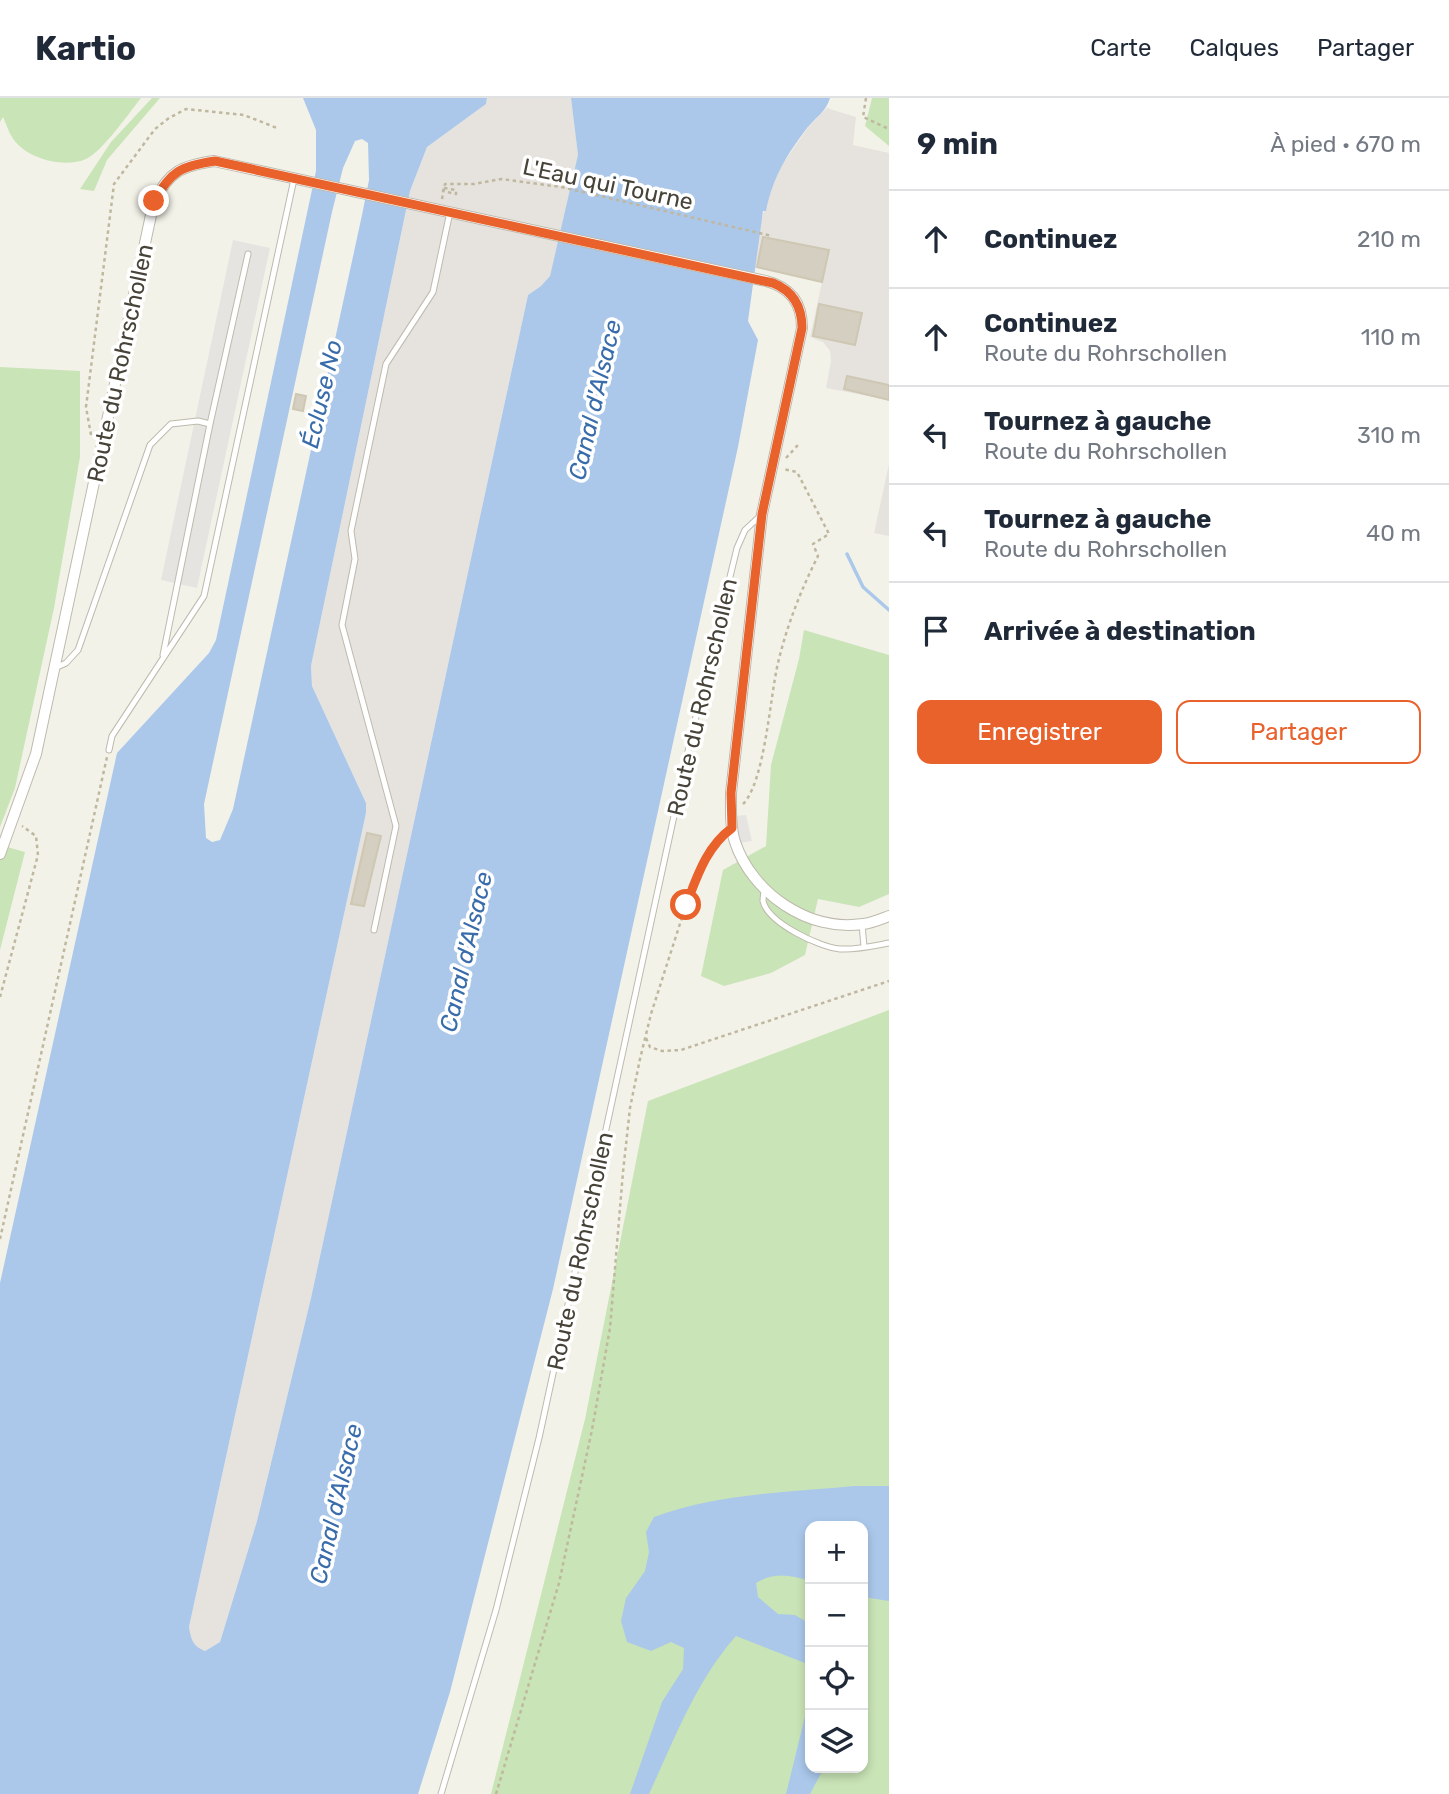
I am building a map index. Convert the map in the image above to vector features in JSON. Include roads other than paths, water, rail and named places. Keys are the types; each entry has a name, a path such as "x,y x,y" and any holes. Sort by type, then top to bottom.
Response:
{"street":[{"name":"Route du Rohrschollen","path":"0,854 36,754 154,201 164,182 176,170 215,161 766,281 789,292 800,307 801,337 777,441 778,466 762,514"},
{"path":"762,514 731,808 735,842 746,867 764,890 787,908 836,924 862,924 889,916"}],"lane":[{"path":"109,750 112,737 204,596 294,179"},
{"path":"374,930 396,826 342,625 355,559 351,531 386,363 433,292 450,212"},
{"path":"161,661 248,254"},
{"path":"52,670 66,663 78,650 150,445 171,424 198,421 210,424"},
{"name":"Route du Rohrschollen","path":"441,1794 496,1610 539,1438 690,747 737,548 745,530 762,514"},
{"path":"764,890 764,903 792,932 818,944 839,949 889,943"},
{"path":"862,924 864,947"}],"water":[{"name":"Canal d'Alsace","path":"303,98 487,98 486,104 427,147 410,191 311,666 312,686 366,803 366,813 189,1627 193,1642 205,1651 220,1642 257,1521 311,1298 528,295 550,276 578,155 571,98 830,98 787,158 772,188 766,211 763,211 748,321 758,340 738,447 553,1289 450,1692 418,1794 0,1794 0,1283 117,753 209,653 216,640 316,171 316,130","holes":["362,139 368,143 369,180 362,215 233,809 220,840 212,842 206,838 204,804 332,212 343,168 355,141"]},
{"path":"889,1486 889,1601 868,1598 868,1521 805,1521 805,1580 782,1576 769,1577 756,1583 758,1597 778,1614 795,1615 805,1621 805,1663 736,1636 697,1692 649,1794 630,1794 662,1702 683,1669 684,1648 671,1642 651,1651 627,1642 621,1621 626,1598 645,1571 649,1552 646,1532 654,1517 678,1509 779,1492"},
{"path":"805,1716 805,1773 821,1773 810,1794 786,1794"}],"waterway":[{"path":"847,554 863,587 889,610"}],"water label":[{"name":"Écluse No","path":"322,394"}]}
